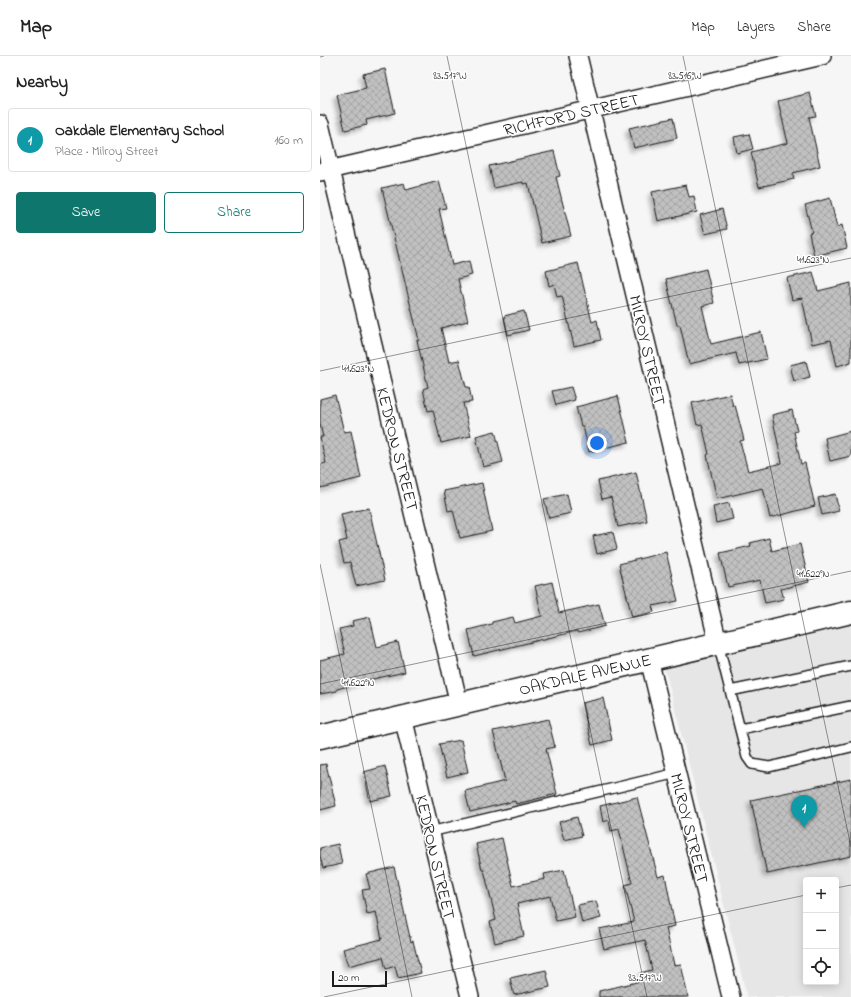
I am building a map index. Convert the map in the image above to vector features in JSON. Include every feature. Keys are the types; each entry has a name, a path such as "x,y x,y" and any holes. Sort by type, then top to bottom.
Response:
{"street":[{"name":"MILROY STREET","path":"578,56 718,643"},
{"name":"RICHFORD STREET","path":"325,171 822,56"},
{"name":"KEDRON STREET","path":"320,124 325,171 459,704"},
{"name":"OAKDALE AVENUE","path":"320,737 851,612"},
{"name":"MILROY STREET","path":"649,659 731,997"},
{"name":"KEDRON STREET","path":"403,717 470,997"}],"lane":[{"path":"718,643 747,757 752,764 769,767 851,747"},
{"path":"730,691 851,666"},
{"path":"740,729 851,706"},
{"path":"430,832 677,773"}],"shaded area":[{"path":"851,622 851,997 747,997 664,665"}],"building":[{"path":"385,69 395,113 366,120 367,125 345,130 337,95 366,88 363,74"},
{"path":"810,93 816,116 809,117 820,166 793,173 794,179 759,187 751,152 788,143 778,101"},
{"path":"673,118 677,138 634,148 629,128"},
{"path":"749,134 753,149 737,153 734,137"},
{"path":"554,151 560,176 556,177 571,236 542,243 528,183 523,184 523,182 494,188 489,166"},
{"path":"439,181 446,208 439,209 452,265 469,261 472,275 458,279 468,321 441,328 449,362 459,360 466,387 469,387 472,402 463,403 471,436 441,443 433,410 428,411 423,389 428,387 417,340 419,340 382,188 404,183 406,190"},
{"path":"686,185 689,197 694,196 697,212 658,221 652,192"},
{"path":"830,198 837,227 842,225 847,248 814,256 809,233 812,232 805,205"},
{"path":"722,209 727,229 705,234 700,215"},
{"path":"578,263 592,322 597,320 601,340 574,346 562,296 557,297 554,284 549,286 546,271"},
{"path":"706,269 714,303 702,306 711,344 761,332 767,359 739,365 736,353 689,364 680,325 677,325 666,279"},
{"path":"813,272 818,291 851,283 851,362 837,366 831,340 812,344 802,298 792,300 787,278"},
{"path":"524,311 529,330 508,335 504,316"},
{"path":"806,361 810,377 794,381 790,365"},
{"path":"571,387 575,400 556,405 552,391"},
{"path":"730,394 733,406 735,405 744,440 740,441 748,471 782,463 772,415 792,410 797,431 794,432 801,464 805,463 815,506 770,518 763,488 717,499 702,424 697,425 692,403"},
{"path":"335,395 344,432 351,431 361,478 320,488 320,465 326,463 320,437 323,437 320,424 320,399"},
{"path":"618,396 629,442 589,452 583,426 581,426 576,407"},
{"path":"495,431 503,462 483,467 476,436"},
{"path":"851,431 851,456 830,461 825,438"},
{"path":"636,472 647,521 618,527 611,497 602,499 598,481"},
{"path":"482,483 492,531 460,538 453,510 448,511 444,491"},
{"path":"567,494 571,513 549,518 544,499"},
{"path":"835,494 839,511 822,515 818,498"},
{"path":"729,503 733,519 716,523 713,507"},
{"path":"369,508 385,580 356,586 350,562 344,563 339,542 347,540 341,514"},
{"path":"613,532 617,549 597,554 593,536"},
{"path":"769,538 772,551 800,544 809,582 781,589 784,599 765,603 760,580 728,587 720,553 751,546 750,543"},
{"path":"666,552 678,601 652,606 654,612 632,617 619,564"},
{"path":"552,582 559,613 599,604 605,626 578,633 577,631 474,656 468,630 513,617 515,623 542,616 535,586"},
{"path":"370,617 377,647 398,642 405,672 359,682 337,689 337,691 320,694 320,660 345,654 339,629 353,626 352,621"},
{"path":"603,698 612,740 592,745 582,703"},
{"path":"548,719 555,747 546,749 557,794 516,804 515,801 470,812 465,791 505,781 493,731"},
{"path":"461,740 468,772 447,777 439,744"},
{"path":"326,764 336,806 320,810 320,765"},
{"path":"385,766 392,796 370,801 364,772"},
{"path":"851,779 851,856 767,874 751,800"},
{"path":"637,797 658,877 665,875 675,926 666,928 674,965 681,964 688,997 599,997 599,991 641,981 640,973 652,970 645,940 604,949 599,929 634,922 625,885 632,883 619,829 611,831 609,820 603,822 600,806"},
{"path":"577,817 582,836 564,840 559,822"},
{"path":"502,838 513,886 545,879 544,874 564,870 575,917 556,921 550,896 517,904 524,936 495,943 490,922 496,920 476,844"},
{"path":"338,844 342,864 323,868 320,848"},
{"path":"394,867 411,942 413,941 421,973 398,978 395,966 386,969 383,957 348,966 343,949 382,939 376,912 367,914 362,890 370,889 366,874"},
{"path":"596,901 601,918 582,923 578,905"},
{"path":"546,970 550,987 514,995 510,978"}],"place":[{"name":"Oakdale Elementary School","path":"804,828"}]}
